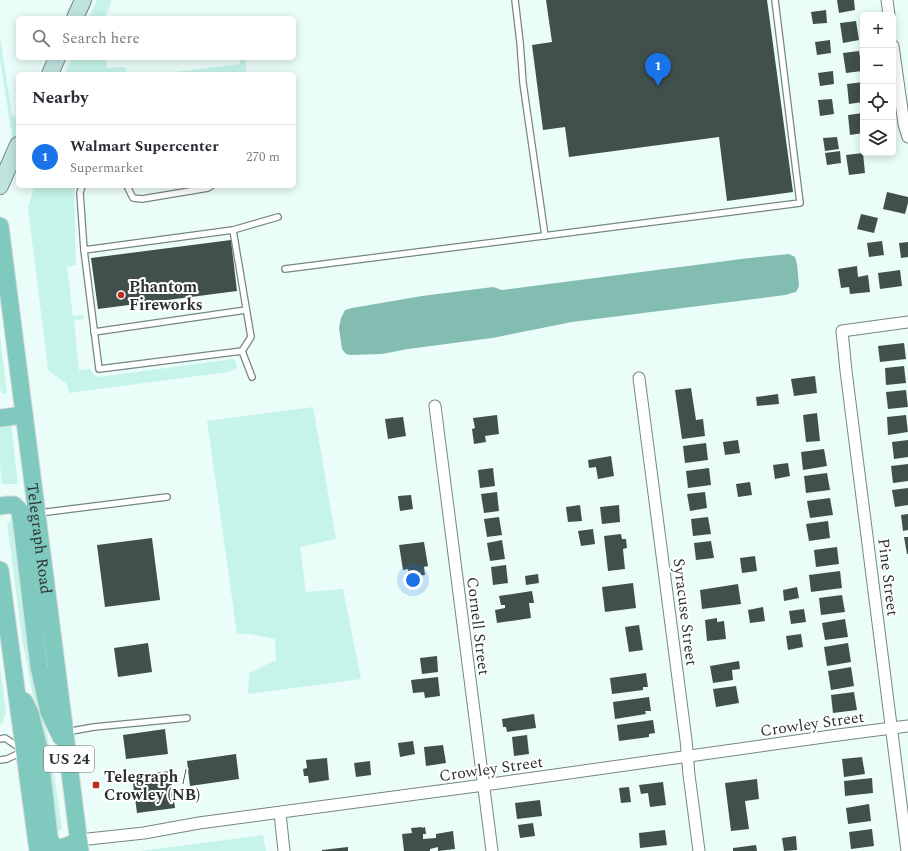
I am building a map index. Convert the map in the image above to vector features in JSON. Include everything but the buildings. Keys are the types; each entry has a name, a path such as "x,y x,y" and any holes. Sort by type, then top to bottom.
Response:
{"main road":[{"name":"Telegraph Road","path":"0,226 80,846"},
{"path":"0,418 24,415"},
{"path":"0,506 14,505 20,511 39,667 49,712 68,752"},
{"name":"US 24","path":"0,570 38,851"},
{"path":"15,685 30,714 39,749 49,836 52,845 59,849 80,846"}],"street":[{"path":"76,16 83,0"},
{"path":"887,0 889,12"},
{"path":"893,48 904,124 906,135 908,137"},
{"path":"51,72 56,60"},
{"path":"0,186 16,150"},
{"name":"Pine Street","path":"907,851 842,331 908,322"},
{"name":"Syracuse Street","path":"639,378 699,851"},
{"name":"Cornell Street","path":"435,406 492,851"},
{"name":"Crowley Street","path":"80,846 199,823 908,726"},
{"path":"280,813 284,851"}],"lane":[{"path":"515,0 523,83 544,236"},
{"path":"285,269 800,203 775,0"},
{"path":"81,188 80,193 84,250 99,369 242,351"},
{"path":"128,188 133,198 142,200 208,188"},
{"path":"84,250 233,230 278,217"},
{"path":"233,230 251,337 242,351"},
{"path":"94,332 246,310"},
{"path":"242,351 252,377"},
{"path":"36,513 167,497"},
{"path":"65,732 94,727 187,718"},
{"path":"0,739 5,738 24,751"},
{"path":"0,760 7,759 24,751"}],"shaded area":[{"path":"97,0 112,0 106,16 90,16"},
{"path":"0,38 12,115 16,117 15,138 12,136 0,59"},
{"path":"71,60 106,60 107,68 124,67 127,72 66,72"},
{"path":"240,60 245,60 247,72 176,72 240,64"},
{"path":"33,188 74,188 76,265 67,267 73,316 83,315 84,319 74,321 79,370 90,369 94,375 99,377 233,359 236,362 236,369 228,372 69,393 67,384 48,370 28,208"},
{"path":"789,254 795,257 799,286 796,292 785,295 572,322 492,338 408,349 382,354 350,355 346,354 342,349 339,328 341,318 345,310 352,308 422,296 493,287 502,290"},
{"path":"0,336 7,393 4,394 0,388"},
{"path":"313,407 336,539 300,547 306,592 343,589 361,679 248,694 249,673 276,660 275,639 250,634 237,634 207,421"},
{"path":"11,425 18,484 2,484 0,465 0,426"},
{"path":"11,517 13,526 16,526 34,665 53,766 62,829 59,830 59,832 56,830 22,638 7,523 10,522"},
{"path":"0,667 6,712 0,726"},
{"path":"263,835 266,851 140,851"}],"place":[{"name":"Walmart Supercenter","path":"658,86"},
{"name":"Phantom Fireworks","path":"121,295"},
{"name":"Telegraph / Crowley (NB)","path":"96,785"}]}
